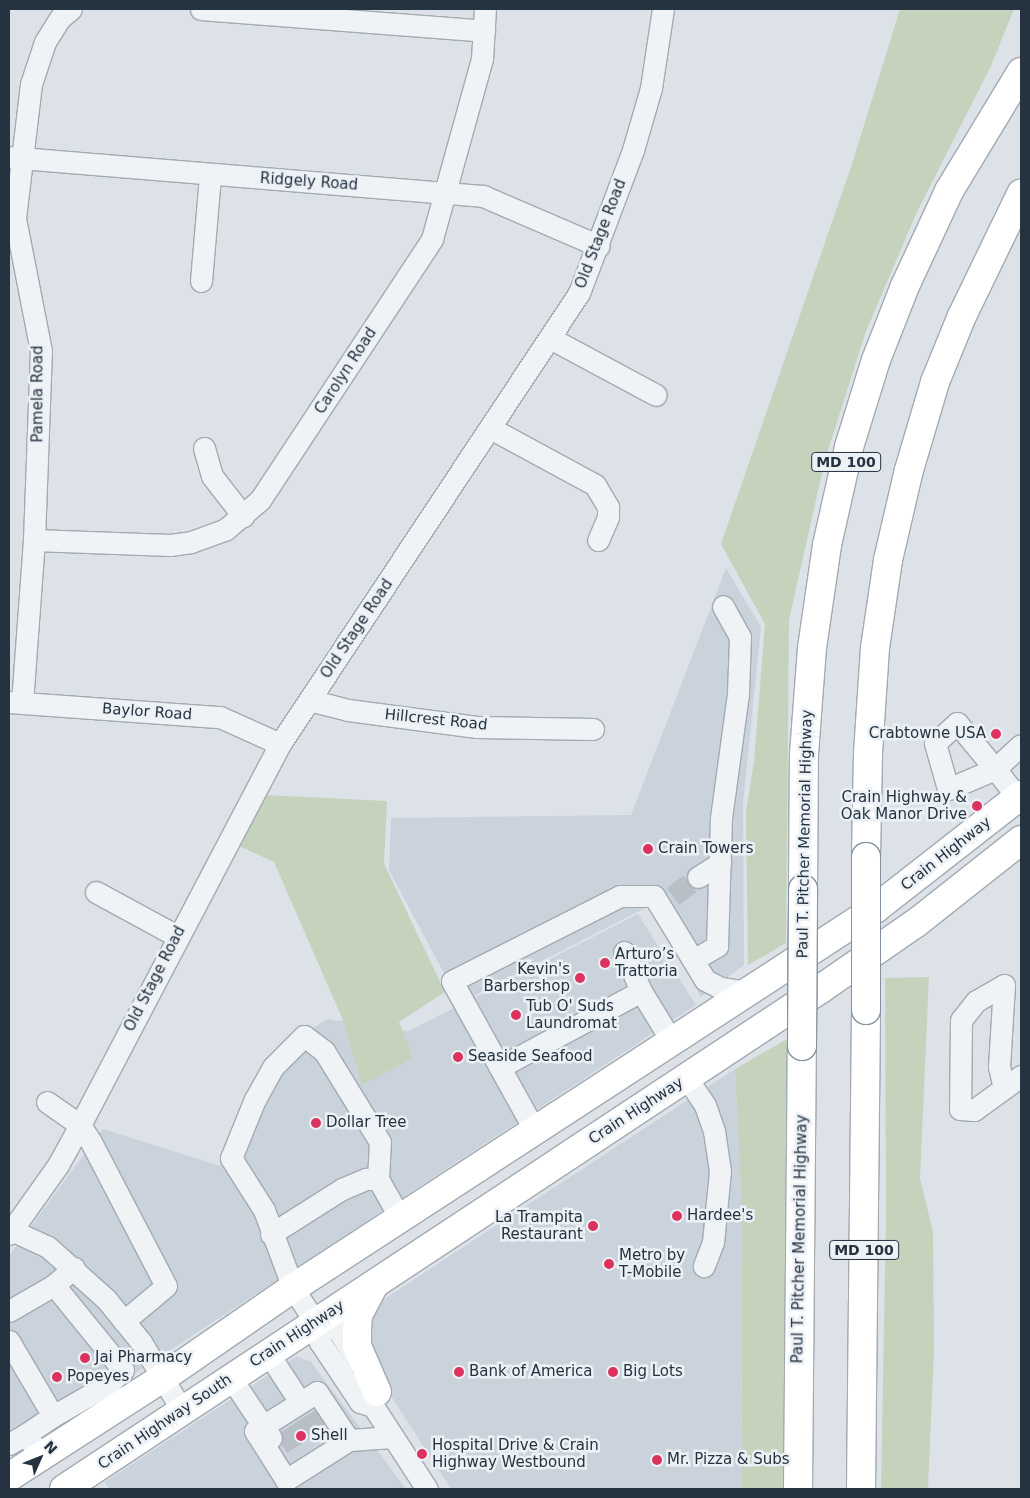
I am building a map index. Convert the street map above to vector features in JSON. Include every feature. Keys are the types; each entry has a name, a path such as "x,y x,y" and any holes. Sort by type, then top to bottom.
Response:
{"main road":[{"name":"Paul T. Pitcher Memorial Highway","path":"798,1489 804,754 812,648 827,545 849,447 876,360 905,286 949,191 1021,72"},
{"name":"MD 100","path":"861,1489 866,857 868,753 875,648 888,560 909,470 935,382 962,316 1021,194"},
{"name":"Crain Highway","path":"293,1288 876,910 1020,797"},
{"name":"Crain Highway","path":"236,1374 916,923 1021,840"},
{"path":"375,1399 357,1346 357,1331 365,1296 376,1282"},
{"path":"9,1477 25,1445 90,1425 113,1396 164,1377 293,1288"},
{"name":"Crain Highway South","path":"64,1489 183,1412 236,1374"}],"street":[{"path":"201,9 484,31"},
{"name":"Carolyn Road","path":"34,540 170,545 208,538 243,516 276,479 432,239 482,59 485,9"},
{"name":"Old Stage Road","path":"10,1231 58,1165 177,936 280,744 492,429 579,293 599,246 651,88 663,9"},
{"name":"Pamela Road","path":"15,702 34,540 41,351 15,218 16,157 37,62 61,12"},
{"name":"Ridgely Road","path":"16,157 210,175 444,191 483,196 599,246"},
{"path":"201,281 210,175"},
{"path":"550,338 656,395"},
{"path":"492,429 595,485 608,507 608,517 598,540"},
{"path":"204,448 212,476 243,516"},
{"path":"694,960 718,946 721,818 738,694 740,637 723,606"},
{"name":"Hillcrest Road","path":"309,700 348,710 478,727 593,729"},
{"name":"Baylor Road","path":"15,702 220,717 280,744"},
{"path":"1020,797 995,769 1021,745"},
{"path":"698,877 720,863"},
{"path":"96,892 177,936"},
{"path":"535,1131 452,981 620,896 654,896 666,900 705,980 721,988 750,992"},
{"path":"624,952 641,992 672,1042"},
{"path":"1004,985 999,1067 1013,1082 974,1110 960,1109 961,1020 976,1001 1004,985"},
{"path":"500,1067 641,992"},
{"path":"375,1399 360,1402 320,1342 315,1322 293,1288 271,1234 264,1210 231,1158 255,1099 273,1067 304,1036 324,1051 380,1142 378,1179 400,1218"},
{"path":"686,1077 705,1105 714,1131 720,1171 713,1242 704,1266"},
{"path":"47,1102 80,1125 166,1286 124,1321"},
{"path":"271,1234 342,1189 366,1179 378,1179"},
{"path":"10,1231 48,1247 74,1268 124,1321 164,1377 183,1412"},
{"path":"9,1311 54,1285 74,1268"},
{"path":"25,1445 52,1416 80,1399 113,1396 123,1370 54,1285"},
{"path":"315,1322 338,1330 393,1437 427,1489"},
{"path":"9,1340 52,1416"},
{"path":"268,1353 293,1414 316,1452"},
{"path":"337,1368 293,1414 255,1431 286,1480 316,1452 393,1437"},
{"path":"236,1374 293,1414"},
{"path":"80,1399 90,1425"}],"shaded area":[{"path":"726,568 761,627 743,804 744,965 701,997 649,906 460,1003 389,870 391,818 631,815"},
{"path":"638,914 696,1005 9,1456 9,1256 103,1129 220,1166 267,1059 327,1019 409,1031"},
{"path":"735,1069 741,1192 742,1489 451,1489 373,1368 366,1338 375,1305"},
{"path":"297,1356 311,1362 406,1489 109,1489 105,1482"}],"green space":[{"path":"900,9 1014,9 991,66 916,214 865,334 825,460 789,620 786,943 748,965 746,812 754,761 765,624 721,544 852,164"},
{"path":"264,795 387,801 384,864 445,992 399,1022 413,1058 362,1085 342,1018 274,862 237,845"},
{"path":"929,977 920,1178 933,1232 934,1352 928,1489 881,1489 886,1216 885,978"},
{"path":"787,1039 783,1489 742,1489 741,1192 735,1069"}],"tunnel":[{"path":"673,896 698,877"},
{"path":"315,1410 328,1432"},
{"path":"302,1418 316,1440"},
{"path":"285,1429 299,1451"}],"place":[{"name":"Crabtowne USA","path":"996,734"},
{"name":"Crain Highway & Oak Manor Drive","path":"977,806"},
{"name":"Crain Towers","path":"648,849"},
{"name":"Arturo’s Trattoria","path":"605,963"},
{"name":"Kevin's Barbershop","path":"580,978"},
{"name":"Tub O' Suds Laundromat","path":"516,1015"},
{"name":"Seaside Seafood","path":"458,1057"},
{"name":"Dollar Tree","path":"316,1123"},
{"name":"Hardee's","path":"677,1216"},
{"name":"La Trampita Restaurant","path":"593,1226"},
{"name":"Metro by T-Mobile","path":"609,1264"},
{"name":"Jai Pharmacy","path":"85,1358"},
{"name":"Bank of America","path":"459,1372"},
{"name":"Big Lots","path":"613,1372"},
{"name":"Popeyes","path":"57,1377"},
{"name":"Shell","path":"301,1436"},
{"name":"Hospital Drive & Crain Highway Westbound","path":"422,1454"},
{"name":"Mr. Pizza & Subs","path":"657,1460"}]}
